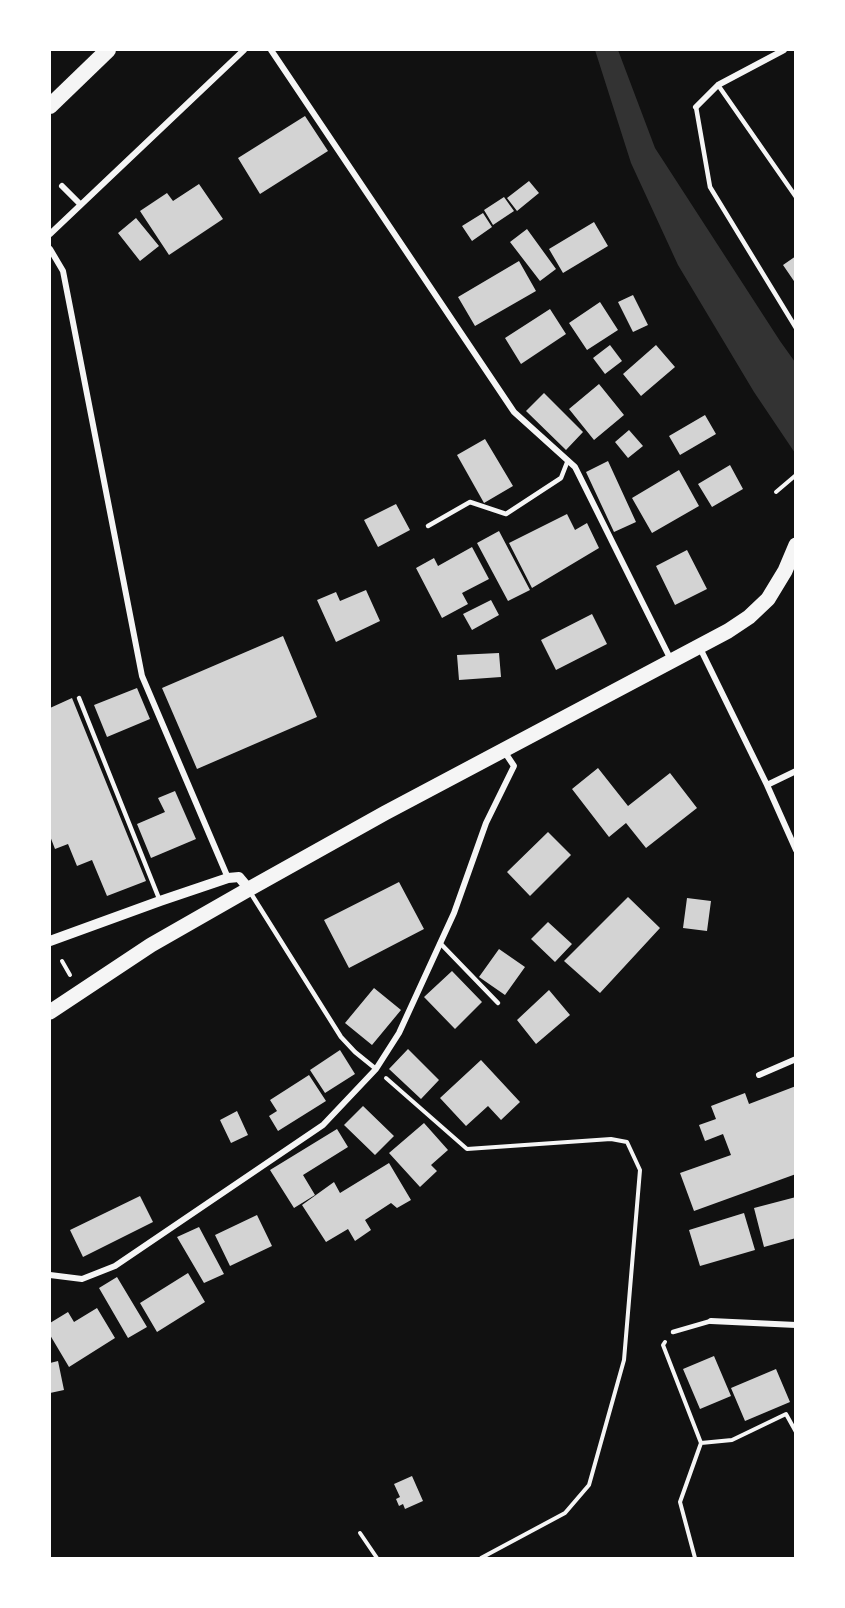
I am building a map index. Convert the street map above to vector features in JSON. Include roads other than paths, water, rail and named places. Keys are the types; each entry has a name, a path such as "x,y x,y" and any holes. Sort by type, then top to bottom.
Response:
{"highway":[{"path":"50,106 108,50"}],"main road":[{"path":"50,1012 151,945 249,888 728,631 768,599 785,571 795,545"}],"street":[{"path":"50,234 244,50"},
{"path":"271,50 514,412 575,467 671,661"},
{"path":"696,107 718,85 784,50"},
{"path":"62,186 80,204"},
{"path":"50,249 63,271 142,676 228,878"},
{"path":"699,646 767,785 795,850"},
{"path":"50,1275 82,1279 115,1266 324,1125 376,1069 399,1033 454,913 486,824 514,766 504,750"},
{"path":"767,785 795,771"},
{"path":"50,940 228,878 239,877 249,888"},
{"path":"759,1075 795,1059"},
{"path":"711,1321 795,1325"}],"lane":[{"path":"718,85 795,197"},
{"path":"696,107 710,187 795,328"},
{"path":"428,526 470,502 506,514 561,478 568,460"},
{"path":"79,698 160,901"},
{"path":"249,888 341,1037 376,1069"},
{"path":"440,943 498,1003"},
{"path":"673,1332 711,1321"}]}
